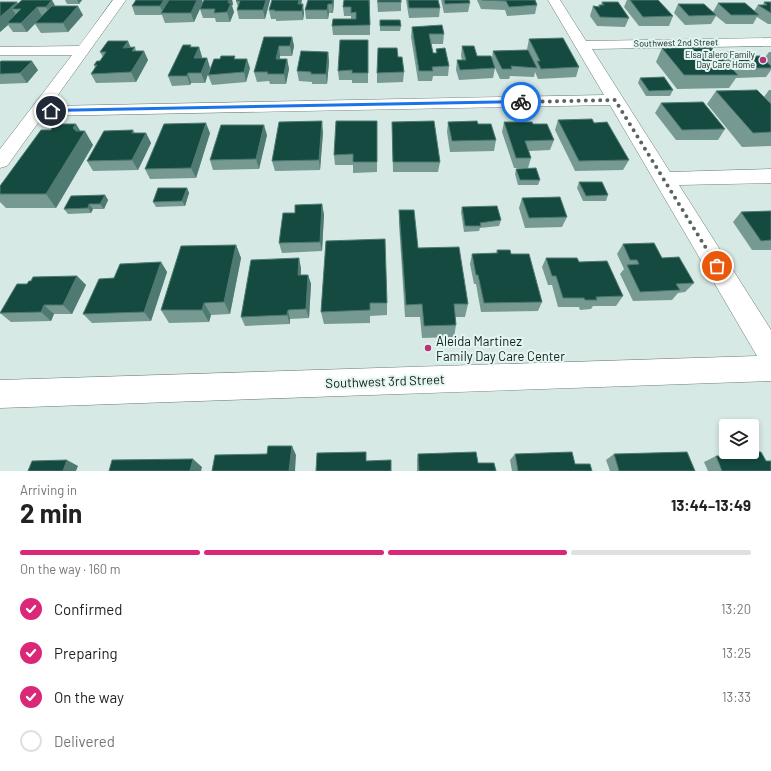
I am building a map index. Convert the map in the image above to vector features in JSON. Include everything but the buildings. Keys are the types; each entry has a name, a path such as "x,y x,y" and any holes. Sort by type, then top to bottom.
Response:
{"street":[{"path":"0,162 120,0"},
{"path":"554,0 771,354"},
{"name":"Southwest 2nd Street","path":"582,45 771,42"},
{"path":"0,52 84,50"},
{"path":"38,111 615,100"},
{"path":"664,179 771,176"},
{"name":"Southwest 3rd Street","path":"0,394 771,368"}],"way so far":[{"path":"521,102 615,100 717,266"}],"place":[{"name":"Elsa Talero Family Day Care Home","path":"763,60"},
{"name":"Aleida Martinez Family Day Care Center","path":"428,348"}],"route":[{"path":"51,111 521,102"}]}
